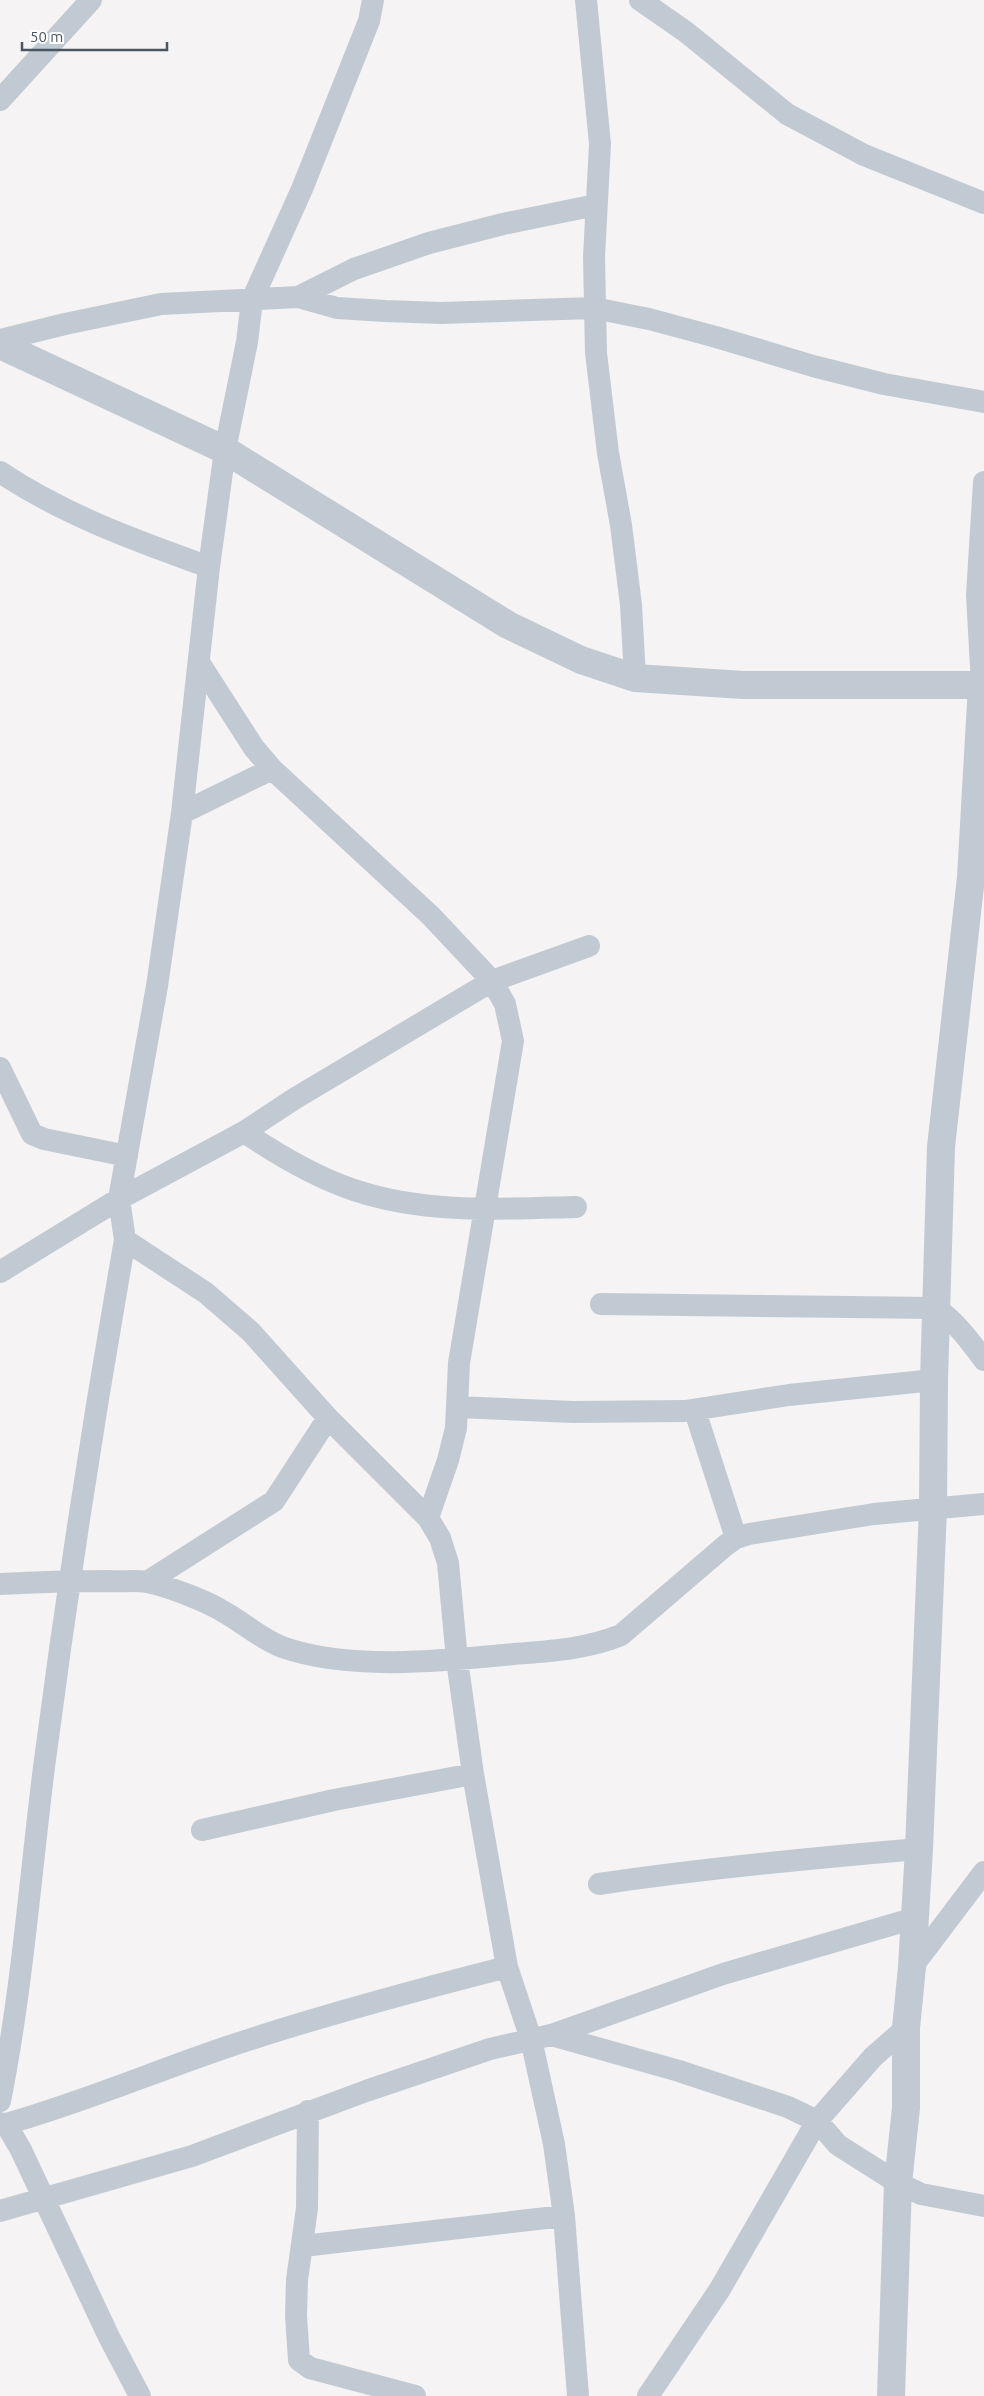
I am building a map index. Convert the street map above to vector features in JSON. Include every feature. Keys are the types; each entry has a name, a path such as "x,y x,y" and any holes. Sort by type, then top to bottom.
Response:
{"street":[{"path":"0,100 91,0"},
{"path":"0,2101 44,1766 125,1240 119,1199 157,986 182,813 200,664 209,567 225,450 247,342 252,300 306,181 369,20 373,0"},
{"path":"586,0 600,144 596,205 594,308 596,353 608,453 621,525 631,605 635,678"},
{"path":"640,0 686,32 787,114 864,155 984,203"},
{"path":"298,297 354,269 429,243 503,224 596,205"},
{"path":"0,340 161,304 298,297 337,308 385,311 441,313 594,308 649,319 812,366 884,384 984,402"},
{"path":"0,345 225,450 508,625 581,660 635,678 743,685 983,685"},
{"path":"0,472 32,493 73,514 143,544 209,567"},
{"path":"891,2396 898,2183 906,2108 906,2028 912,1967 919,1849 933,1508 934,1380 941,1147 971,877 983,685 977,595 984,482"},
{"path":"200,664 254,748 272,770 431,916 492,982 505,1004 513,1041 459,1363 458,1407 448,1460 428,1518"},
{"path":"182,813 272,770"},
{"path":"0,1272 119,1199 244,1132 294,1099 492,982 589,946"},
{"path":"0,1068 32,1134 44,1140 127,1156"},
{"path":"244,1132 311,1172 354,1190 432,1206 485,1209 576,1206"},
{"path":"125,1240 190,1282 225,1308 251,1332 328,1418 428,1518 440,1538 448,1563 457,1660 473,1774 507,1967 541,2037 564,2216 578,2396"},
{"path":"601,1304 936,1308 963,1332 984,1360"},
{"path":"458,1407 573,1412 695,1410 789,1395 934,1380"},
{"path":"695,1410 736,1538"},
{"path":"147,1582 274,1501 328,1418"},
{"path":"0,1584 71,1581 147,1582 223,1611 271,1642 284,1648 334,1659 360,1661 457,1660 601,1644 621,1635 736,1538 783,1527 933,1508 984,1504"},
{"path":"202,1830 334,1800 473,1774"},
{"path":"598,1884 667,1874 785,1861 919,1849"},
{"path":"912,1967 984,1872"},
{"path":"0,2211 192,2156 308,2111 490,2050 541,2037 723,1974 915,1918"},
{"path":"140,2396 109,2337 44,2199 3,2124 76,2103 226,2047 368,2002 507,1967"},
{"path":"648,2396 720,2289 817,2121 873,2058 906,2028"},
{"path":"541,2037 733,2088 788,2106 817,2121 838,2144 898,2183 922,2194 984,2206"},
{"path":"308,2111 307,2208 297,2280 296,2344 299,2360 310,2368 384,2392 415,2396"},
{"path":"303,2246 564,2216"}]}
